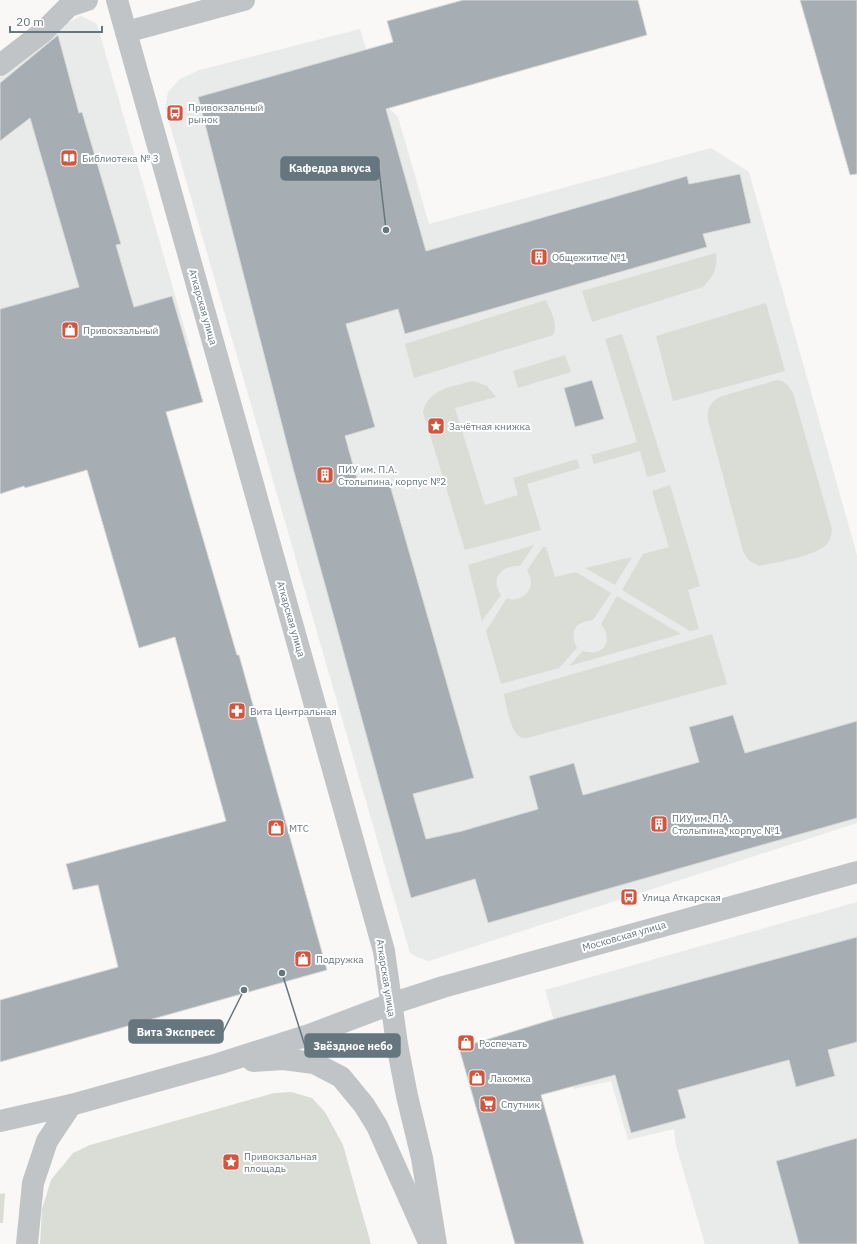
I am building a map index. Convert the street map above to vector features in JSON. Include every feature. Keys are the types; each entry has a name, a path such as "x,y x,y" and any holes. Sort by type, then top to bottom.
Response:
{"street":[{"path":"0,65 43,32 69,6 87,0"},
{"name":"Аткарская улица","path":"116,0 384,951 400,1059 422,1158 436,1244"},
{"path":"126,32 244,0"},
{"name":"Московская улица","path":"391,1004 443,986 857,872"},
{"path":"0,1121 71,1105 218,1064 309,1035 391,1004"},
{"path":"218,1064 283,1059 314,1063 341,1077 364,1105 377,1126 430,1244"},
{"path":"27,1244 33,1182 46,1142 71,1105"}],"shaded area":[{"path":"81,16 97,24 190,347 0,403 0,77 61,26"},
{"path":"360,29 382,102 398,117 429,224 711,148 749,172 857,555 857,823 429,961 410,953 165,108 168,92 180,79 199,70"},
{"path":"716,253 714,272 710,280 703,287 592,322 582,291"},
{"path":"546,300 552,313 555,327 553,335 414,378 405,344"},
{"path":"766,303 785,371 673,401 656,336"},
{"path":"622,334 666,472 647,477 640,451 594,464 591,455 637,442 605,339"},
{"path":"565,355 571,372 518,388 513,371"},
{"path":"777,380 786,384 793,393 832,529 829,541 817,551 798,558 760,566 749,560 743,551 708,420 708,413 711,404 719,397"},
{"path":"473,381 487,386 496,397 455,408 485,505 518,495 513,478 577,459 580,468 527,484 541,530 465,550 423,412 430,398 436,393 450,387"},
{"path":"670,485 700,586 688,590 699,629 690,631 622,590 643,554 669,547 652,491"},
{"path":"534,545 520,566 508,568 499,574 496,583 501,595 482,621 468,565"},
{"path":"543,547 546,547 555,577 576,572 611,593 593,620 582,623 575,628 574,637 577,648 559,668 501,684 486,631 507,598 519,598 529,591 531,581 527,570"},
{"path":"632,557 615,585 585,568"},
{"path":"617,596 681,634 569,666 583,651 596,652 605,646 607,636 601,624"},
{"path":"712,634 727,684 527,738 520,737 511,724 504,694"},
{"path":"857,902 857,1244 705,1244 676,1146 674,1129 628,1140 611,1081 574,1089 545,990"},
{"path":"291,1092 312,1098 325,1112 343,1145 371,1244 40,1244 42,1209 51,1180 73,1153 90,1145 274,1093"},
{"path":"5,1193 3,1223 0,1223 0,1194"}],"building":[{"path":"463,0 638,0 647,35 386,109 426,251 687,176 689,184 740,174 751,223 703,234 707,247 405,334 398,309 346,324 375,427 345,436 359,486 388,478 474,778 413,794 426,839 462,831 538,809 529,776 574,763 583,795 699,762 689,727 733,715 745,753 857,721 857,818 488,923 475,879 411,898 294,472 198,97 393,42 387,21"},
{"path":"800,0 857,0 857,174 850,175"},
{"path":"58,35 79,113 82,112 121,244 116,245 134,307 172,296 203,402 166,412 237,655 239,655 327,970 0,1062 0,1000 118,967 98,885 73,890 66,864 226,821 175,637 139,648 87,470 25,488 24,486 0,494 0,309 79,287 30,118 0,141 0,83"},
{"path":"592,380 604,419 575,427 564,388"},
{"path":"857,937 857,1042 828,1050 835,1076 796,1087 789,1060 678,1090 686,1118 631,1133 615,1075 541,1095 584,1244 515,1244 459,1048 557,1018"},
{"path":"857,1138 857,1244 799,1244 776,1161"}],"place":[{"name":"Привокзальный рынок","path":"175,113"},
{"name":"Библиотека № 3","path":"69,158"},
{"name":"Кафедра вкуса","path":"386,230"},
{"name":"Общежитие №1","path":"539,257"},
{"name":"Привокзальный","path":"70,330"},
{"name":"Зачётная книжка","path":"436,426"},
{"name":"ПИУ им. П.А. Столыпина, корпус №2","path":"325,475"},
{"name":"Вита Центральная","path":"237,711"},
{"name":"ПИУ им. П.А. Столыпина, корпус №1","path":"659,824"},
{"name":"МТС","path":"276,828"},
{"name":"Улица Аткарская","path":"629,897"},
{"name":"Подружка","path":"303,959"},
{"name":"Звёздное небо","path":"282,973"},
{"name":"Вита Экспресс","path":"244,990"},
{"name":"Роспечать","path":"466,1043"},
{"name":"Лакомка","path":"477,1078"},
{"name":"Спутник","path":"488,1104"},
{"name":"Привокзальная площадь","path":"231,1162"}]}
